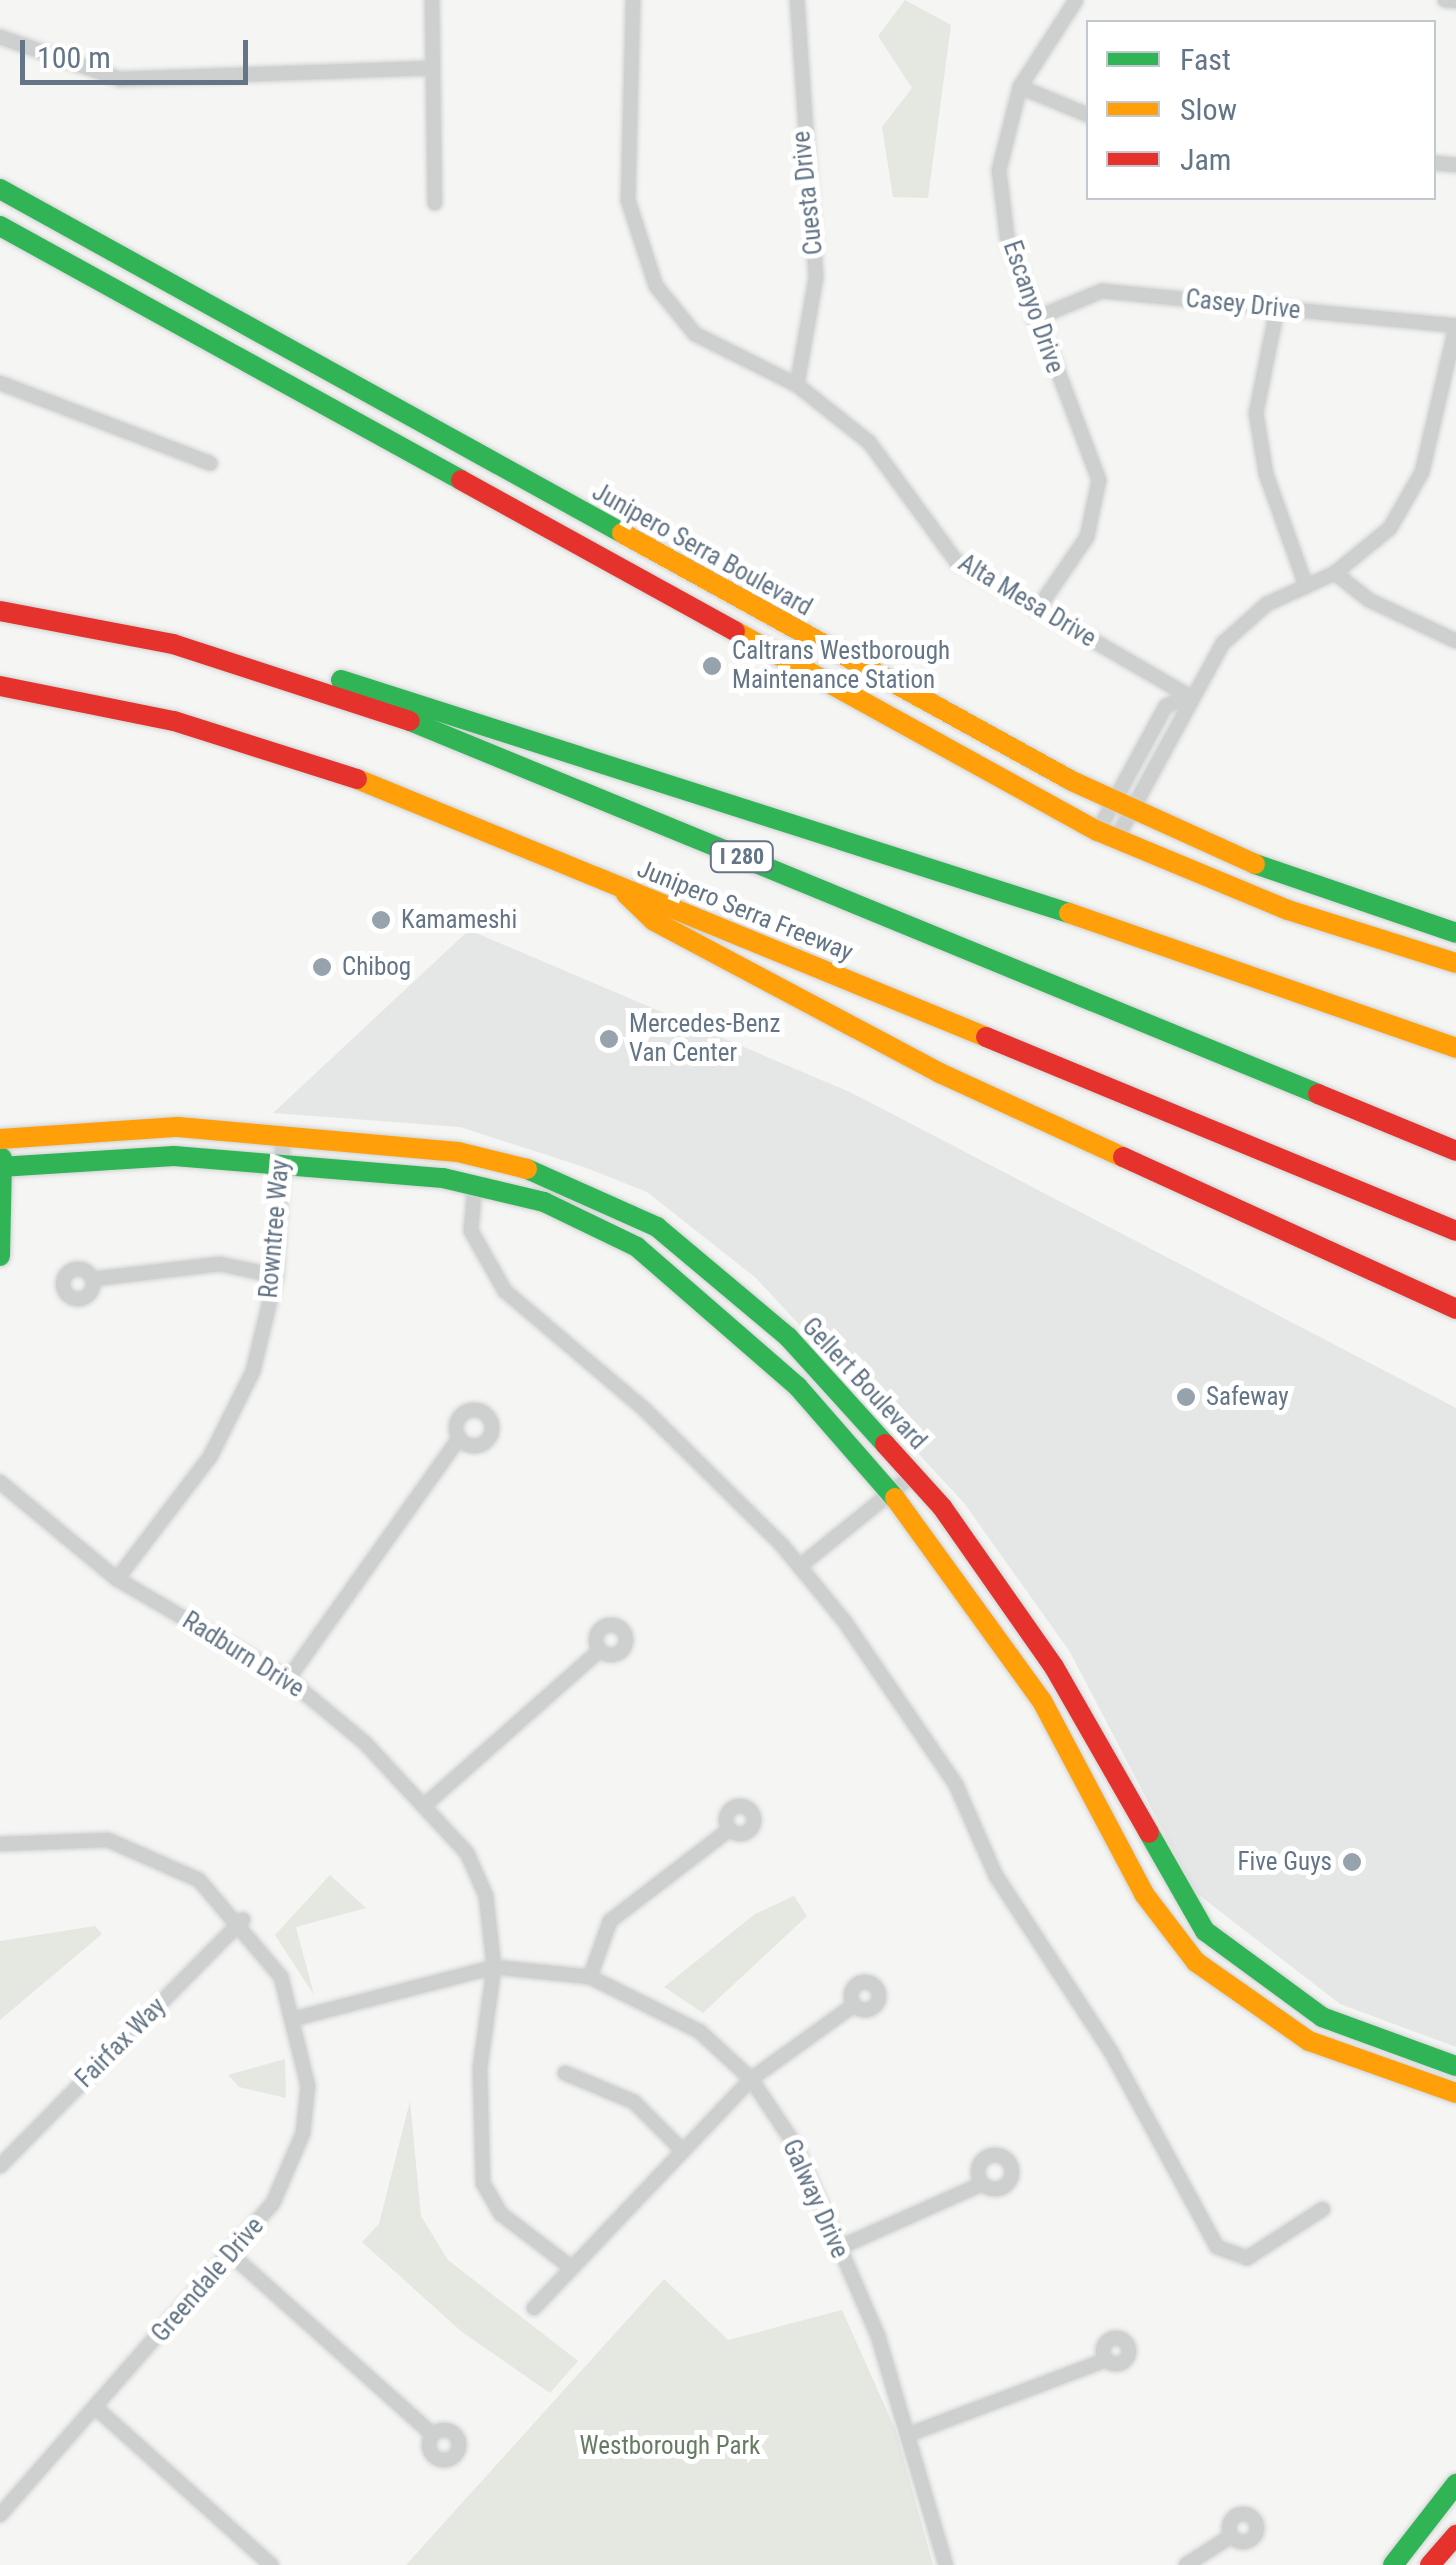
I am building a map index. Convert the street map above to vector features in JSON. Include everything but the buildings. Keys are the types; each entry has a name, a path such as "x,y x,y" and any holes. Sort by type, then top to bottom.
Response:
{"main road":[{"name":"Junipero Serra Boulevard","path":"0,189 1123,806 1456,933"},
{"path":"0,226 1107,835 1288,910 1456,963"},
{"name":"Junipero Serra Freeway","path":"6,612 143,637 396,714 1456,1151"},
{"path":"143,637 468,714 1456,1048"},
{"name":"Junipero Serra Freeway","path":"2,686 269,748 616,884 1456,1232"},
{"path":"616,884 654,921 940,1073 1456,1309"},
{"name":"Gellert Boulevard","path":"0,1138 178,1126 283,1136 500,1160 618,1205 760,1311 914,1474 1044,1652 1205,1930 1322,2018 1456,2066"},
{"name":"Gellert Boulevard","path":"1,1162 142,1156 281,1164 475,1183 575,1214 652,1257 770,1359 892,1491 1024,1673 1182,1946 1230,1991 1309,2042 1456,2094"},
{"path":"0,1256 1,1162"},
{"path":"1420,1294 1456,1324"},
{"path":"1393,2565 1456,2484"},
{"path":"1430,2565 1456,2535"}],"street":[{"path":"432,0 436,202"},
{"name":"Alta Mesa Drive","path":"633,0 635,238 656,286 696,334 797,384 870,442 956,561 1189,696"},
{"name":"Cuesta Drive","path":"797,0 816,276 797,384"},
{"name":"Escanyo Drive","path":"1037,610 1087,537 1099,480 1034,318 1007,236 999,170 1020,87 1076,0"},
{"path":"1446,0 1456,1"},
{"path":"0,37 120,78 433,68"},
{"path":"1020,87 1086,114"},
{"name":"Casey Drive","path":"1034,318 1102,291 1456,326"},
{"path":"1277,308 1256,413 1266,474 1306,586"},
{"path":"1107,835 1166,706 1189,696 1242,621 1335,573 1408,502 1456,326"},
{"path":"0,383 210,463"},
{"path":"1335,573 1369,600 1456,640"},
{"path":"1123,806 1189,717 1189,696"},
{"name":"Rowntree Way","path":"117,1579 210,1457 254,1371 276,1276 283,1136"},
{"path":"475,1183 471,1232 505,1291 644,1409 800,1566 956,1785 996,1876 1110,2050 1217,2247 1247,2258 1323,2209"},
{"path":"93,1279 220,1264 276,1276"},
{"path":"288,1679 459,1438"},
{"path":"800,1566 914,1474"},
{"name":"Radburn Drive","path":"0,1482 117,1579 288,1679 426,1804 478,1873 494,1967 480,2068 483,2184 501,2214 572,2268"},
{"path":"426,1804 600,1650"},
{"path":"590,1977 610,1921 730,1829"},
{"name":"Greendale Drive","path":"0,1844 74,1836 144,1850 199,1880 242,1920 298,2018 308,2086 302,2133 273,2203 234,2257 0,2514"},
{"name":"Fairfax Way","path":"0,2166 242,1920"},
{"name":"Galway Drive","path":"298,2018 494,1967 590,1977 674,2014 750,2078 795,2146 910,2434 946,2565"},
{"path":"534,2308 679,2148 750,2078 854,2005"},
{"path":"565,2073 634,2102 679,2148"},
{"path":"836,2249 982,2184"},
{"path":"234,2257 432,2434"},
{"path":"910,2434 1106,2360"},
{"path":"96,2407 272,2565"},
{"path":"1186,2565 1231,2536"}],"shaded area":[{"path":"469,930 852,1093 1456,1408 1456,2047 1340,2004 1195,1892 1070,1652 964,1503 756,1278 647,1192 584,1167 460,1127 273,1113"}],"green space":[{"path":"905,0 951,25 928,198 893,197 882,127 912,88 878,36"},
{"path":"330,1875 366,1908 296,1927 314,1995 275,1935"},
{"path":"794,1896 807,1916 703,2013 664,1987 755,1914"},
{"path":"95,1926 102,1934 0,2020 0,1941"},
{"path":"285,2059 286,2098 239,2087 228,2075"},
{"path":"410,2101 421,2216 448,2260 578,2361 550,2393 462,2332 362,2242 379,2224"},
{"name":"Westborough Park","path":"664,2279 728,2340 842,2310 896,2431 933,2565 406,2565"}],"traffic: fast":[{"path":"0,189 622,533"},
{"path":"0,226 461,480"},
{"path":"341,680 1069,913"},
{"path":"410,721 1318,1094"},
{"path":"1255,864 1456,933"},
{"path":"0,1167 174,1156 443,1178 544,1202 637,1247 798,1387 895,1498"},
{"path":"0,1256 2,1158"},
{"path":"527,1169 657,1227 788,1337 885,1444"},
{"path":"1149,1833 1205,1931 1322,2017 1456,2066"},
{"path":"1393,2565 1456,2484"}],"traffic: slow":[{"path":"622,533 1072,781 1255,864"},
{"path":"735,631 1098,831 1288,910 1456,963"},
{"path":"357,779 986,1037"},
{"path":"626,894 654,921 940,1073 1123,1157"},
{"path":"1069,913 1456,1048"},
{"path":"0,1139 178,1127 458,1152 527,1169"},
{"path":"895,1498 1042,1701 1144,1894 1196,1962 1309,2041 1456,2093"}],"traffic: jam":[{"path":"461,480 735,631"},
{"path":"0,611 173,644 410,721"},
{"path":"0,686 174,721 357,779"},
{"path":"986,1037 1456,1231"},
{"path":"1318,1094 1456,1151"},
{"path":"1123,1157 1456,1309"},
{"path":"885,1444 942,1507 1054,1667 1149,1833"},
{"path":"1430,2565 1456,2535"}],"place":[{"name":"Caltrans Westborough Maintenance Station","path":"712,666"},
{"name":"Kamameshi","path":"381,920"},
{"name":"Chibog","path":"322,967"},
{"name":"Mercedes-Benz Van Center","path":"609,1039"},
{"name":"Safeway","path":"1186,1397"},
{"name":"Five Guys","path":"1352,1862"}]}
